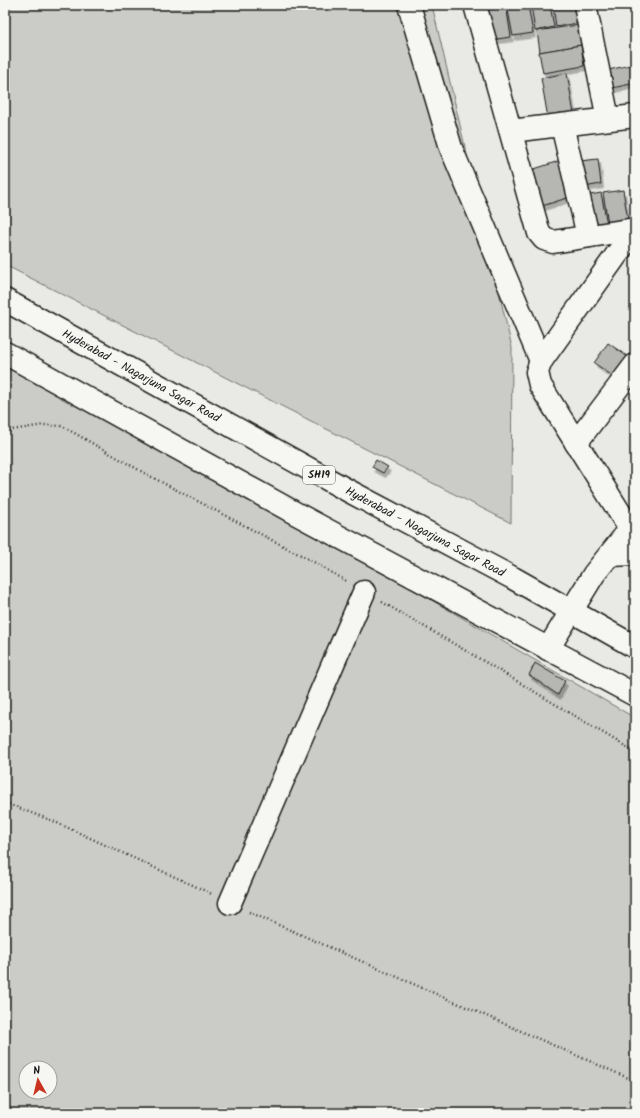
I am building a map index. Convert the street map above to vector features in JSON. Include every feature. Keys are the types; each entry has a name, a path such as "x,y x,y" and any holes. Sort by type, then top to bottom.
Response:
{"street":[{"path":"410,5 451,148 541,361"},
{"path":"475,5 539,233 544,239 553,242 635,229"},
{"path":"585,5 608,119"},
{"path":"511,131 635,116"},
{"path":"562,125 588,236"},
{"path":"548,649 594,574 632,526 576,443 540,385 537,372 541,361 635,229"},
{"name":"Hyderabad - Nagarjuna Sagar Road","path":"5,300 328,479 513,578 635,647"},
{"path":"5,353 288,510 635,695"},
{"path":"576,443 635,365"},
{"path":"610,555 635,554"},
{"path":"230,903 364,592"}],"path":[{"path":"5,431 44,425 62,426 146,474 312,562 485,662 635,752"},
{"path":"5,803 53,822 297,934 635,1081"}],"shaded area":[{"path":"5,5 432,5 512,348 511,523 5,265"},
{"path":"5,353 635,718 635,1113 5,1113"}],"building":[{"path":"484,5 506,5 511,37 490,40"},
{"path":"507,5 528,5 533,33 513,36"},
{"path":"531,5 550,5 554,27 535,31"},
{"path":"553,5 575,5 577,23 556,27"},
{"path":"631,5 635,5 635,18 633,18"},
{"path":"578,25 581,45 540,52 537,31"},
{"path":"581,45 584,66 543,73 539,52"},
{"path":"635,64 635,83 608,89 604,71"},
{"path":"567,73 574,114 548,118 541,78"},
{"path":"598,159 601,184 584,187 580,161"},
{"path":"559,161 570,197 539,207 528,171"},
{"path":"623,190 628,220 608,223 603,193"},
{"path":"601,193 607,224 590,227 585,196"},
{"path":"608,343 634,361 620,381 594,363"},
{"path":"376,460 388,467 383,473 372,467"},
{"path":"535,663 565,681 558,695 529,675"}]}
